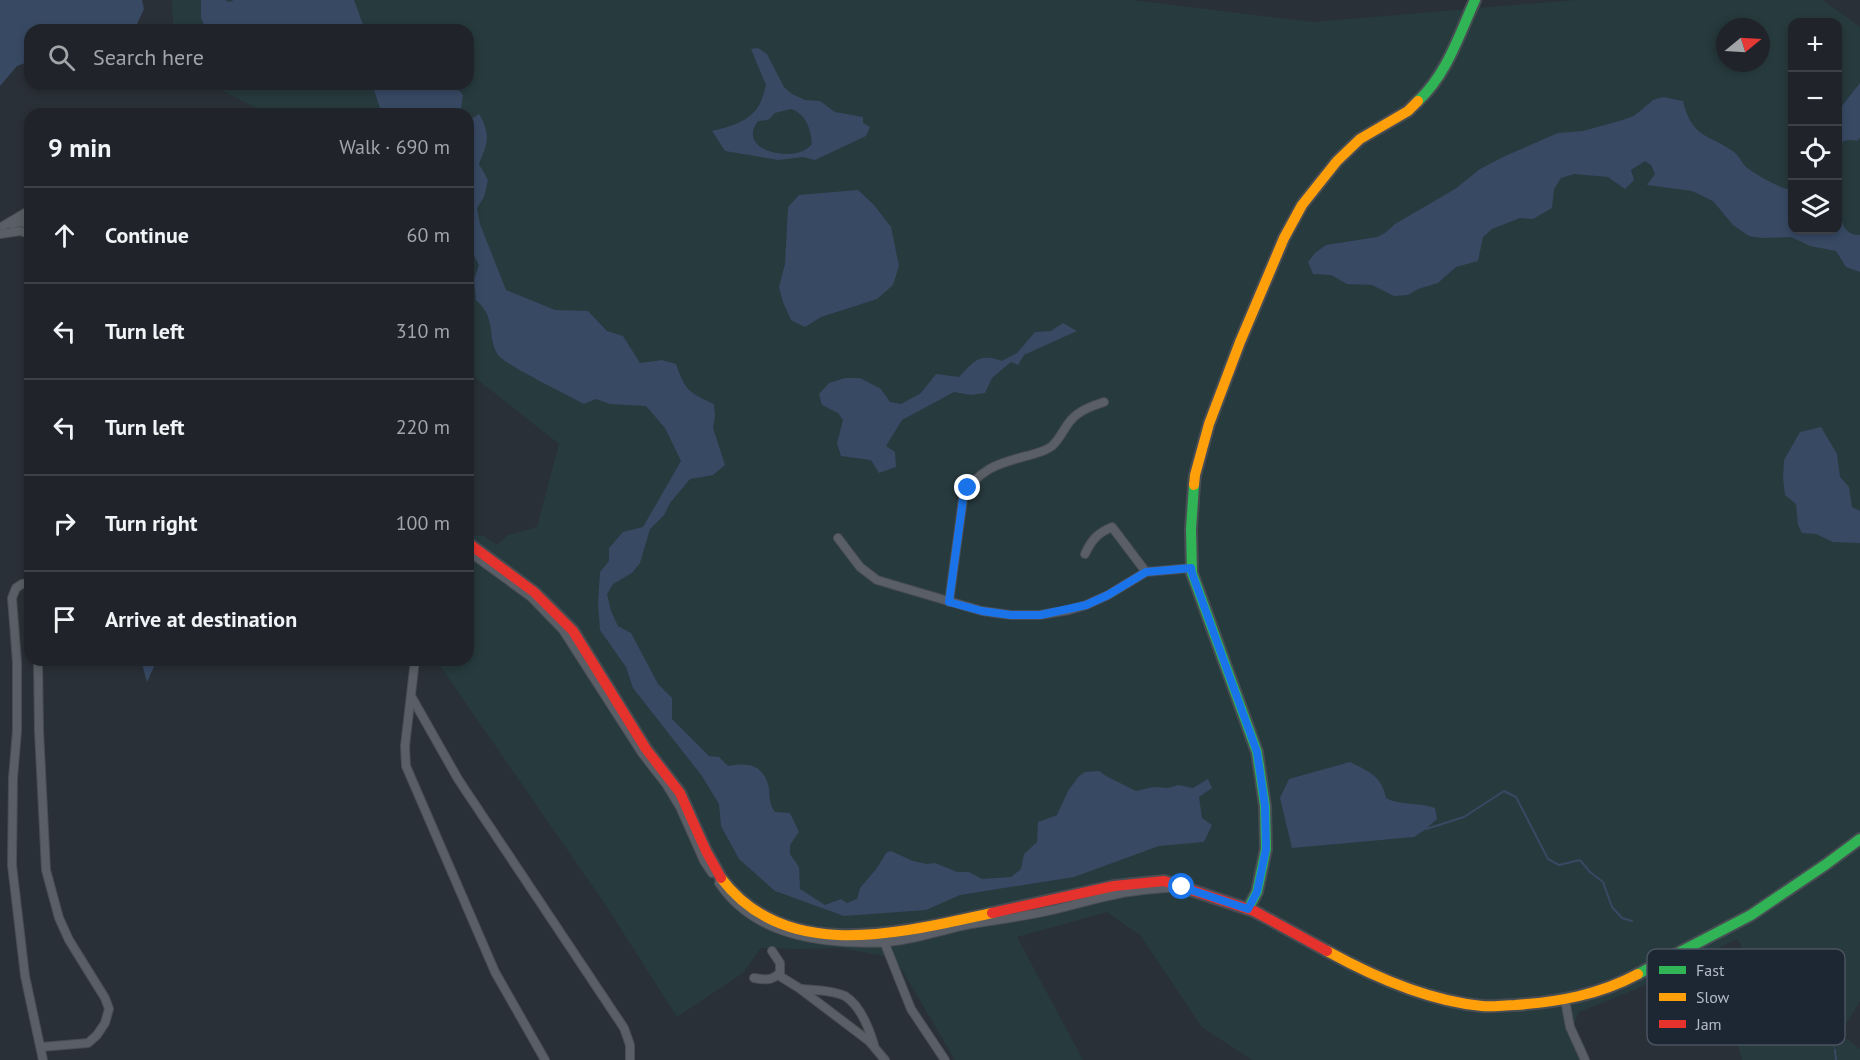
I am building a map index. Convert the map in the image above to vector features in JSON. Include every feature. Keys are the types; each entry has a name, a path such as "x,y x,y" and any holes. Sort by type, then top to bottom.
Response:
{"street":[{"path":"1248,909 1257,892 1266,849 1265,806 1257,752 1192,573 1191,529 1195,475 1209,424 1240,342 1284,238 1302,205 1337,161 1360,139 1408,111 1427,93 1443,72 1475,0"},
{"path":"1,228 24,214"},
{"path":"1,228 20,222 24,223"},
{"path":"1,228 24,232"},
{"path":"949,602 963,499 968,488 992,467 1052,447 1078,414 1104,402"},
{"path":"1085,554 1091,540 1100,532 1113,527 1146,572"},
{"path":"838,538 860,567 877,580 982,611 1011,615 1040,615 1086,605 1108,595 1146,572 1191,568"},
{"path":"474,547 545,600 570,628 646,747 673,782 687,806 714,867 741,900 783,925 799,930 883,939"},
{"path":"474,555 531,597 562,630 642,753 666,784 680,807 704,861 726,894 760,921 781,931 819,940 866,943 903,932 1114,886 1164,881 1248,909 1346,961 1393,982 1461,1002 1514,1005 1565,1000 1589,995 1647,970"},
{"path":"24,584 16,588 12,598 17,662 12,865 25,976 44,1060"},
{"path":"38,666 46,870 59,918 69,940 105,998 109,1009 105,1023 88,1043 41,1047"},
{"path":"414,666 405,746 406,766 495,972 545,1060"},
{"path":"410,694 458,780 624,1028 630,1045 630,1060"},
{"path":"1686,949 1751,915 1860,839"},
{"path":"883,939 911,1009 945,1060"},
{"path":"754,978 765,980 780,973 780,963 772,951"},
{"path":"778,975 799,988 874,1047 885,1060"},
{"path":"799,988 845,996 857,1008 868,1026 874,1047"},
{"path":"1565,1000 1570,1027 1585,1060"}],"green space":[{"path":"172,0 1132,0 1313,22 1575,0 1823,0 1860,27 1860,1001 1845,1026 1845,949 1743,949 1737,939 1717,949 1647,949 1647,984 1579,1012 1574,1024 1589,1060 1252,1060 1202,1027 1140,935 1107,912 1017,937 1083,1060 955,1060 895,958 840,948 761,948 743,973 677,1017 607,907 440,666 474,666 474,536 484,536 497,545 508,535 537,527 559,444 474,377 474,108 256,108 221,90 474,90 474,24 173,24"},
{"path":"1845,1038 1860,1049 1860,1060 1742,1060 1738,1045 1845,1045"}],"water":[{"path":"0,0 142,0 144,9 137,24 24,24 24,63 17,66 0,86"},
{"path":"201,0 229,2 234,0 354,0 363,24 204,24 201,18"},
{"path":"758,48 767,54 784,87 792,94 805,100 820,101 835,112 863,117 863,123 870,127 866,136 815,160 803,157 778,160 725,151 712,131 731,126 749,117 759,105 766,85 751,49","holes":["791,109 804,118 809,128 812,144 805,150 797,153 776,153 766,150 754,139 753,131 758,121 768,120 775,113"]},
{"path":"1860,83 1860,138 1857,141 1842,142 1842,106"},
{"path":"374,90 458,90 463,95 461,108 380,108"},
{"path":"1663,97 1683,101 1696,129 1734,152 1746,167 1756,174 1775,185 1788,189 1788,234 1842,234 1842,220 1849,233 1860,235 1860,272 1846,267 1836,251 1810,246 1791,237 1749,236 1733,225 1713,201 1692,191 1647,185 1655,174 1651,165 1645,161 1631,170 1634,180 1625,189 1608,177 1574,174 1561,178 1554,189 1552,208 1533,219 1520,218 1492,229 1483,237 1478,261 1456,267 1438,283 1418,289 1408,295 1394,296 1372,285 1347,284 1331,275 1313,274 1308,262 1326,245 1377,237 1455,189 1480,169 1505,156 1558,133 1583,131 1634,116 1653,100"},
{"path":"479,114 487,133 487,139 479,164 488,180 484,197 477,208 480,224 506,290 555,310 588,311 607,331 623,336 640,363 662,360 676,364 689,390 714,404 713,428 725,465 713,475 690,479 670,503 664,515 650,529 640,563 632,573 613,584 607,594 618,626 631,633 658,684 672,698 672,719 709,756 719,757 728,766 749,765 759,770 767,780 775,812 790,813 799,832 790,845 790,854 799,867 800,889 825,905 841,899 847,903 857,899 860,888 886,853 891,851 913,861 926,864 935,863 957,872 969,872 982,879 1011,877 1021,869 1024,854 1037,842 1038,822 1057,815 1068,791 1079,776 1085,772 1099,771 1136,791 1178,785 1193,788 1208,779 1212,788 1199,797 1202,818 1212,825 1204,842 1159,846 1074,877 960,895 926,910 844,916 775,891 739,859 721,826 719,804 702,776 633,688 626,667 600,630 598,603 600,572 609,561 609,548 623,532 643,527 681,461 665,428 646,406 610,404 596,399 584,404 503,360 495,348 487,314 476,300 474,279 479,265 474,255 474,117"},
{"path":"858,190 874,205 891,227 899,266 893,285 877,299 821,317 805,327 791,320 779,287 785,264 788,207 799,195"},
{"path":"1063,323 1077,331 1024,355 1018,365 1011,362 992,378 985,393 971,395 954,392 902,420 886,446 895,452 896,467 879,473 871,460 841,456 837,443 843,420 838,413 822,405 819,394 829,383 845,378 860,378 881,389 890,402 901,404 921,393 936,374 959,377 982,358 1002,361 1017,353 1035,332 1051,331"},
{"path":"1821,427 1837,454 1840,477 1849,487 1852,507 1860,511 1860,543 1833,542 1816,534 1802,533 1798,525 1796,504 1785,495 1784,460 1800,432"},
{"path":"143,666 154,666 147,682"},
{"path":"1350,762 1378,779 1386,798 1435,808 1437,819 1414,837 1292,848 1280,798 1289,779"}],"waterway":[{"path":"1426,829 1464,817 1504,791 1516,797 1548,859 1559,865 1580,860 1603,882 1612,907 1622,918 1632,921"},
{"path":"1835,1050 1836,1060"}],"traffic: fast":[{"path":"1418,101 1445,66 1475,0"},
{"path":"1194,485 1191,529 1192,573 1257,752 1265,806 1266,849 1257,892 1248,909"},
{"path":"1686,949 1751,915 1860,839"},
{"path":"1638,974 1647,969"}],"traffic: slow":[{"path":"1194,485 1209,424 1240,342 1284,238 1302,205 1337,161 1360,139 1408,111 1418,101"},
{"path":"721,878 748,905 778,923 812,932 848,935 884,933 921,928 992,913"},
{"path":"1327,951 1402,986 1442,999 1482,1006 1531,1004 1578,996 1608,987 1638,974"}],"traffic: jam":[{"path":"474,547 534,592 573,631 646,749 680,793 721,878"},
{"path":"992,913 1114,886 1164,881 1254,911 1327,951"}],"route":[{"path":"968,488 963,499 949,602 982,611 1011,615 1040,615 1086,605 1108,595 1146,572 1191,568 1257,752 1265,806 1266,849 1257,892 1248,909 1182,887"}]}
